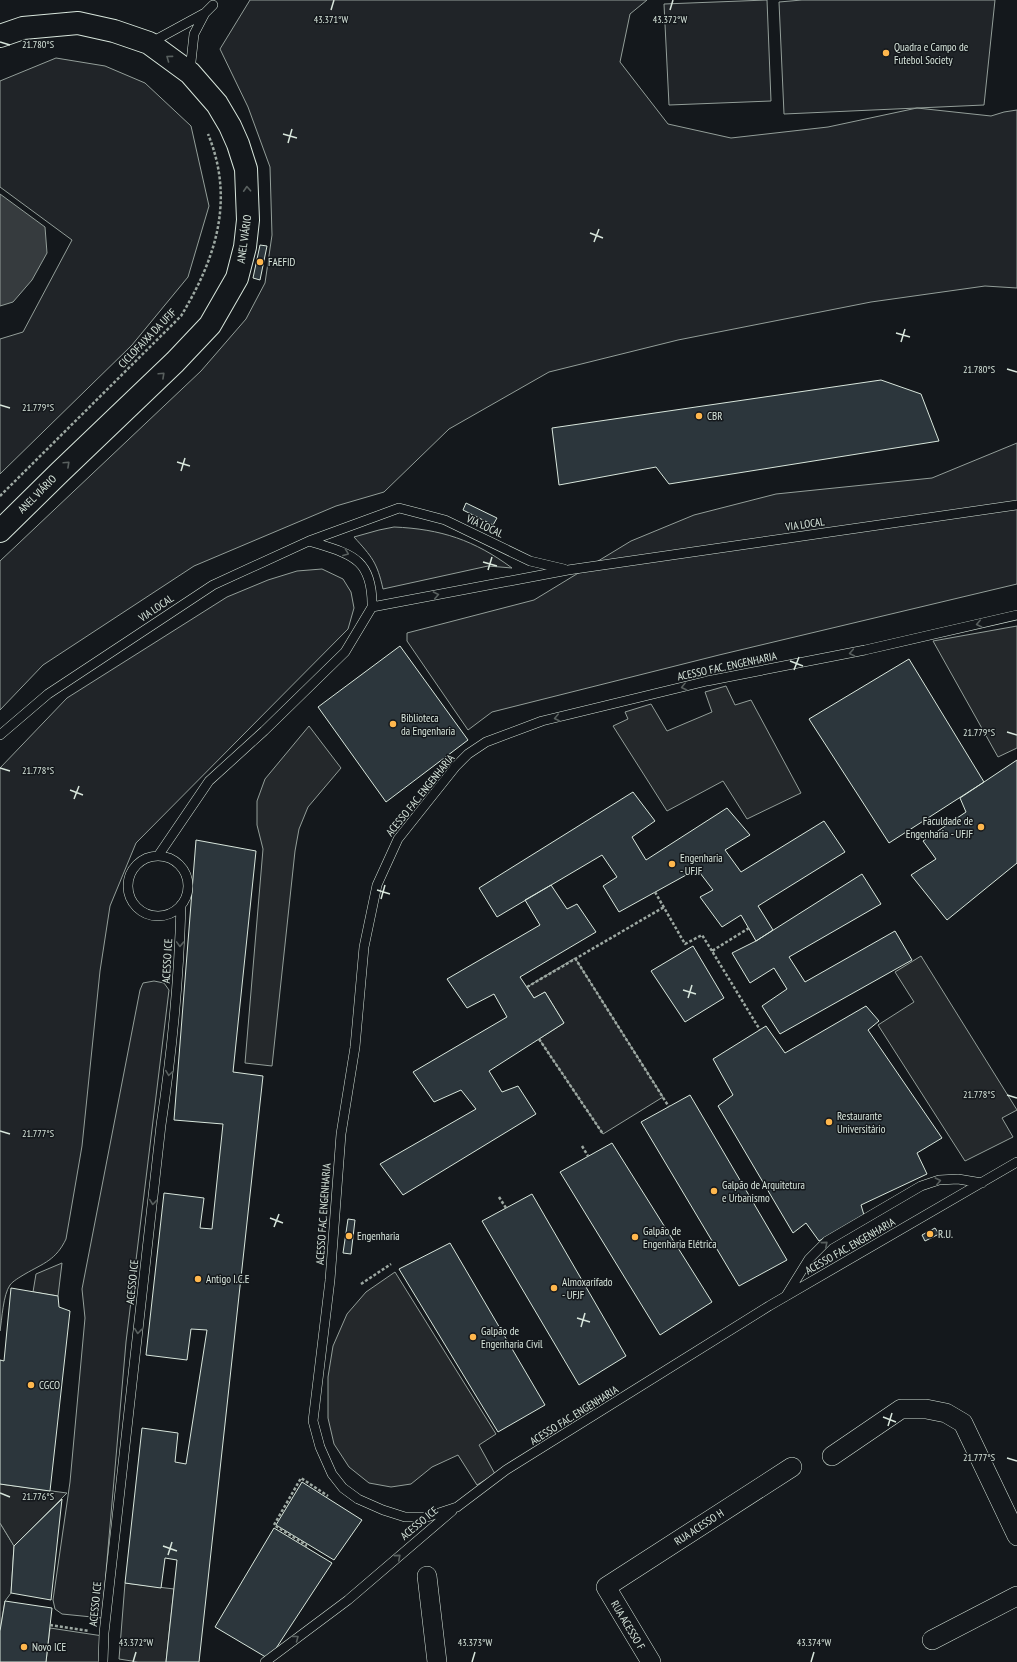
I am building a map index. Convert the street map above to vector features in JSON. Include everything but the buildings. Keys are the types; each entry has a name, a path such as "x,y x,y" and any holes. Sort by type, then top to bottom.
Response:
{"main road":[{"name":"ANEL VIÁRIO","path":"0,36 23,28 78,23 114,31 148,43 190,73 216,104 230,126 238,144 246,169 248,220 245,247 237,278 210,325 175,362 0,531"}],"street":[{"path":"832,1456 901,1409 926,1409 946,1413 963,1423 1017,1536"},
{"name":"RUA ACESSO H","path":"606,1587 792,1467"},
{"path":"427,1576 437,1662"},
{"name":"RUA ACESSO F","path":"606,1587 651,1662"},
{"path":"932,1640 1017,1596"}],"lane":[{"path":"148,43 205,13 213,5"},
{"path":"190,73 194,34 205,13"},
{"name":"VIA LOCAL","path":"0,735 48,694 213,585 308,541 399,508 445,520 530,561 568,570 1017,505"},
{"path":"158,856 209,781 269,726 345,652 372,607 372,592 369,578 362,565 352,555 308,541"},
{"path":"372,607 568,570"},
{"name":"ACESSO FAC. ENGENHARIA","path":"1017,615 865,650 707,681 542,721 486,742 468,754 456,766 398,839 377,885 364,947 355,1047 341,1134 330,1280 313,1421 320,1447 332,1474 342,1488 358,1500 405,1517 427,1517 457,1507 506,1470 786,1297 1017,1162"},
{"path":"158,856 176,862 183,869 187,877 188,886 186,896 181,905 167,915 158,916 148,914 140,910 133,903 129,895 128,881 133,868 145,859 158,856"},
{"name":"ACESSO ICE","path":"103,1662 104,1634 170,1060 178,976 181,905"},
{"path":"786,1297 808,1259 827,1241 921,1186 939,1180 958,1179 982,1183"},
{"name":"ACESSO ICE","path":"265,1662 348,1600 457,1507"}],"path":[{"name":"CICLOFAIXA DA UFJF","path":"0,496 181,316 192,297 209,262 216,242 219,222 219,178 214,148 205,128"},
{"path":"655,892 685,944 702,935 760,1030"},
{"path":"527,987 664,907"},
{"path":"712,951 749,928"},
{"path":"575,958 669,1107"},
{"path":"539,1039 603,1134"},
{"path":"582,1146 588,1156"},
{"path":"499,1197 506,1208"},
{"path":"361,1284 391,1264"},
{"path":"305,1547 306,1545 274,1525 301,1478 335,1500 342,1488"},
{"path":"50,1625 104,1634"}],"shaded area":[{"path":"250,0 647,0 630,14 620,62 668,124 731,138 828,127 917,108 991,116 1017,110 1017,288 985,286 871,302 678,340 549,372 449,429 384,492 336,506 194,566 43,665 0,710 0,561 201,371 246,319 265,283 272,235 270,167 248,107 220,49"},
{"path":"767,0 771,101 669,105 664,4"},
{"name":"Quadra e Campo de Futebol Society","path":"802,0 995,0 984,105 784,114 779,2"},
{"path":"56,58 105,66 145,83 191,126 209,206 188,277 132,345 0,474 0,339 23,332 72,240 0,187 0,81"},
{"path":"0,194 45,227 47,253 32,280 13,302 0,306"},
{"path":"1017,443 1017,584 719,655 492,712 468,730 407,641 407,633 534,600 631,541 694,515 776,494 932,478"},
{"path":"394,527 442,533 470,543 484,550 512,568 488,566 383,589 373,560 354,537"},
{"path":"322,569 343,579 351,592 354,608 348,629 136,843 110,906 100,971 82,1146 66,1239 54,1256 10,1285 4,1301 0,1331 0,768 67,698 227,597 268,580 297,571"},
{"path":"1017,626 1017,748 998,757 933,641"},
{"path":"726,686 735,705 751,700 801,793 747,819 723,781 667,811 613,726 628,719 625,712 651,704 667,731 712,712 705,692"},
{"path":"309,726 341,768 308,807 299,829 295,851 272,1066 245,1063 263,849 257,825 257,801 265,779"},
{"path":"921,956 1017,1110 1002,1118 1013,1137 965,1161 878,1025 914,1002 895,972"},
{"path":"575,958 663,1097 603,1134 539,1039 564,1023 545,992 534,998 527,987"},
{"path":"154,981 164,983 169,990 126,1342 102,1618 62,1614 55,1609 53,1600 70,1482 85,1318 82,1289 140,990 143,983"},
{"path":"62,1263 58,1296 33,1292 36,1274"},
{"path":"395,1272 496,1434 479,1445 495,1474 477,1485 458,1455 432,1467 411,1484 391,1487 369,1483 349,1467 334,1444 328,1418 328,1377 333,1346 347,1314 366,1292"},
{"path":"0,1484 67,1493 14,1546 0,1523"},
{"path":"0,1523 14,1546 11,1593 5,1601 0,1631"},
{"path":"125,1583 174,1589 166,1662 138,1662 119,1659"},
{"path":"50,1628 103,1636 100,1662 46,1662"}],"place":[{"name":"Quadra e Campo de Futebol Society","path":"886,53"},
{"name":"FAEFID","path":"260,262"},
{"name":"CBR","path":"699,416"},
{"name":"Biblioteca da Engenharia","path":"393,724"},
{"name":"Faculdade de Engenharia - UFJF","path":"981,827"},
{"name":"Engenharia - UFJF","path":"672,864"},
{"name":"Restaurante Universitário","path":"829,1122"},
{"name":"Galpão de Arquitetura e Urbanismo","path":"714,1191"},
{"name":"R.U.","path":"930,1234"},
{"name":"Engenharia","path":"349,1236"},
{"name":"Galpão de Engenharia Elétrica","path":"635,1237"},
{"name":"Antigo I.C.E","path":"198,1279"},
{"name":"Almoxarifado - UFJF","path":"554,1288"},
{"name":"Galpão de Engenharia Civil","path":"473,1337"},
{"name":"CGCO","path":"31,1385"},
{"name":"Novo ICE","path":"24,1647"}]}
